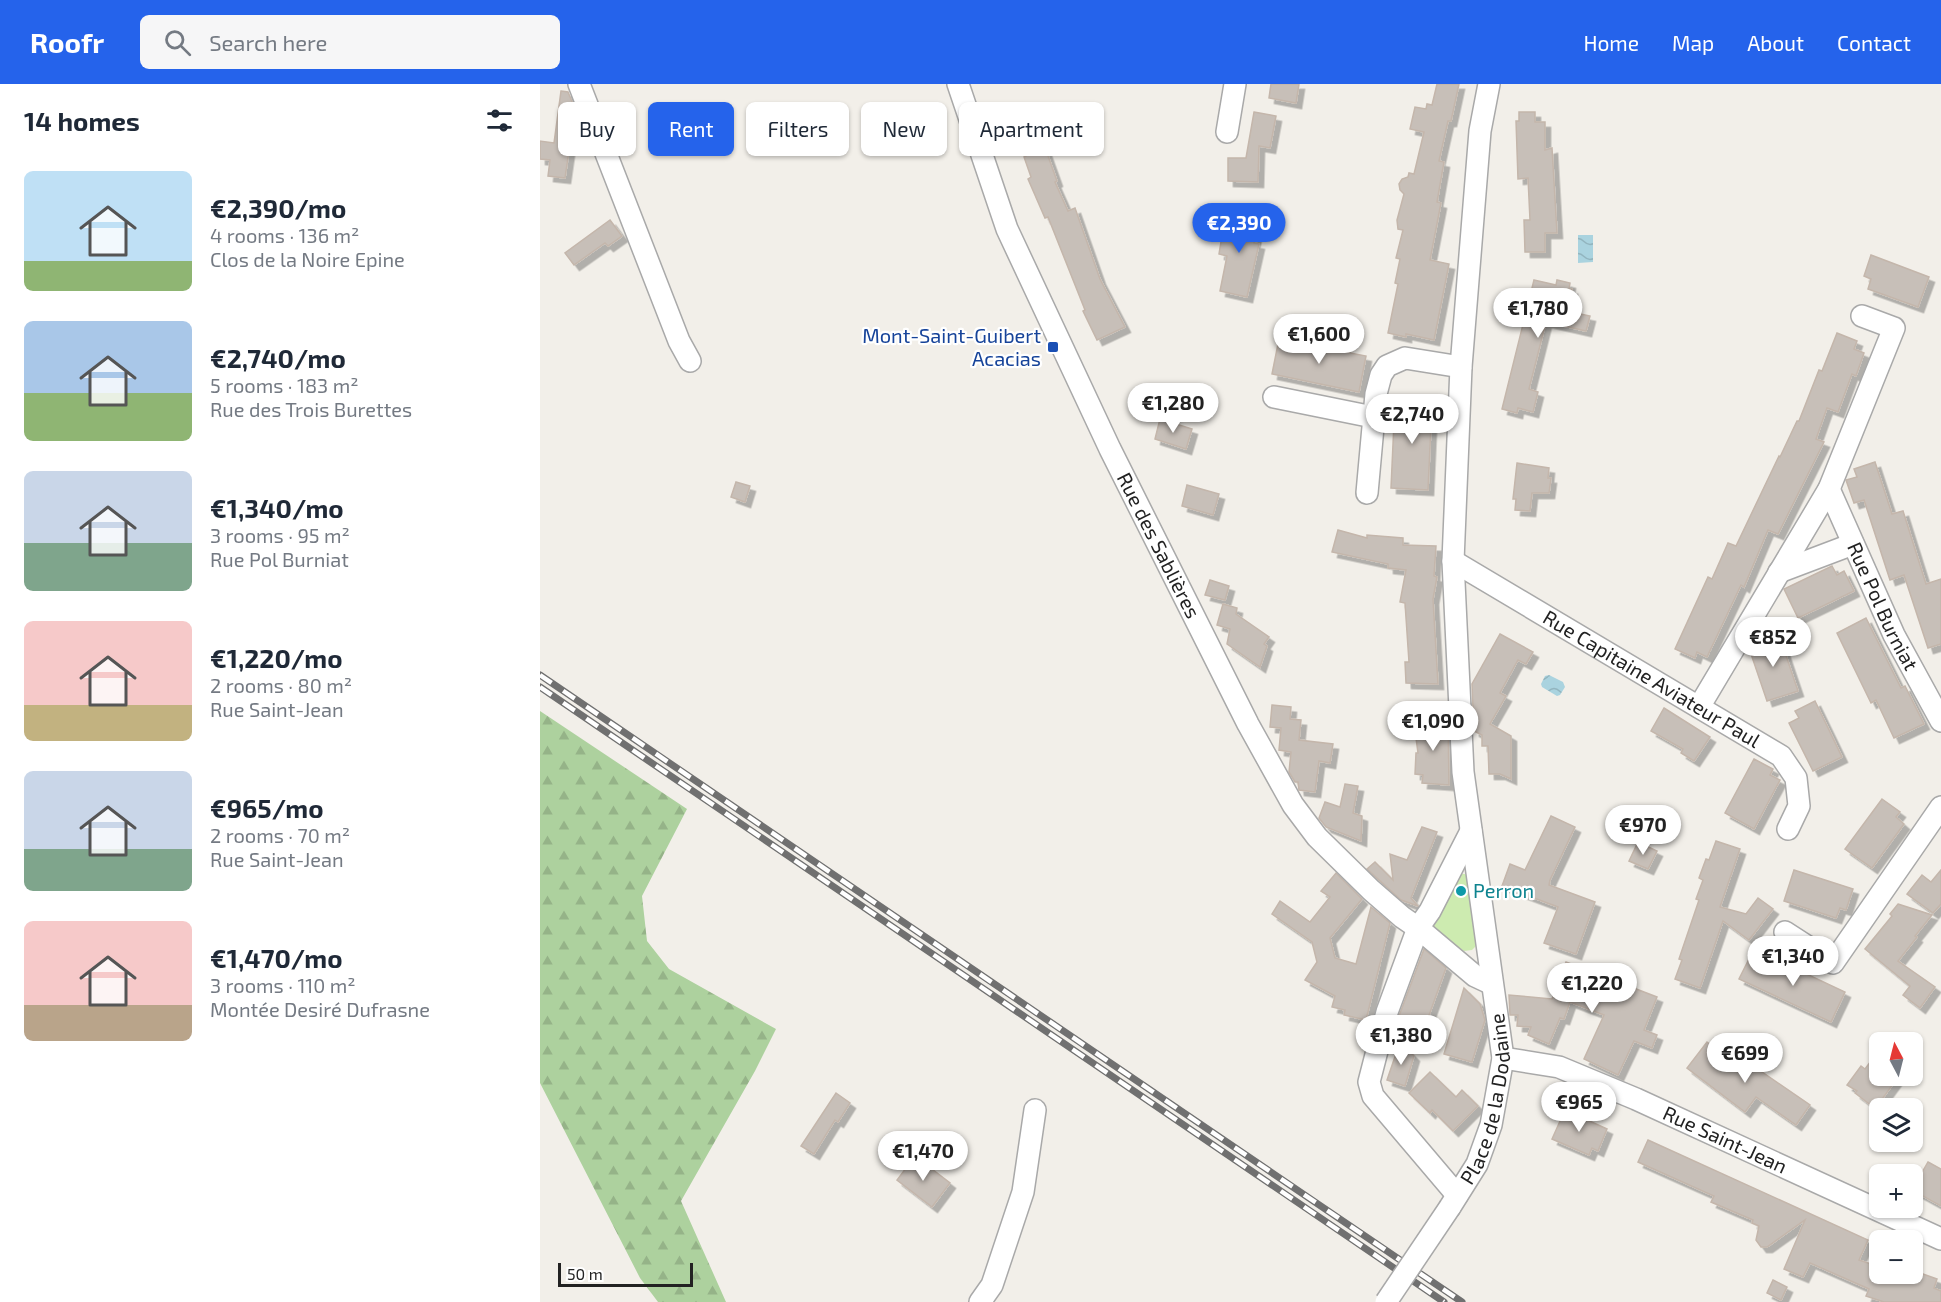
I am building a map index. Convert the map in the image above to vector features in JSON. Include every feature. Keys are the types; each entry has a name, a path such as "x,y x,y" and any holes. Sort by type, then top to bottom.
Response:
{"street":[{"path":"579,84 679,341 690,361"},
{"name":"Rue des Sablières","path":"958,84 1007,229 1110,449 1248,724 1293,805 1317,837 1379,897 1418,928"},
{"path":"1227,132 1236,84"},
{"name":"Place de la Dodaine","path":"1386,1302 1477,1164 1491,1125 1503,1059 1463,772 1453,561 1461,367 1480,131 1489,84"},
{"path":"1699,707 1829,489 1894,327 1862,315"},
{"path":"1367,493 1373,417 1381,375 1387,366 1404,358 1461,367"},
{"path":"1274,397 1373,417"},
{"name":"Rue Pol Burniat","path":"1829,489 1894,635 1941,721"},
{"path":"1779,572 1853,544"},
{"name":"Rue Capitaine Aviateur Paul","path":"1453,561 1781,756 1796,778 1799,806 1788,829"},
{"path":"1785,932 1833,963 1941,807"},
{"path":"1453,1201 1373,1096 1369,1082 1386,1012 1418,928 1430,911 1471,831"},
{"name":"Place de la Dodaine","path":"1418,928 1475,976 1491,984"},
{"name":"Rue Saint-Jean","path":"1503,1059 1558,1067 1636,1099 1941,1239"},
{"path":"980,1302 992,1285 1023,1192 1035,1110"}],"green space":[{"path":"540,711 687,809 642,896 647,941 669,969 776,1029 755,1071 681,1201 726,1302 658,1302 640,1278 540,1083"},
{"path":"1461,874 1468,876 1476,946 1472,950 1464,951 1434,929 1433,925 1456,877"}],"water":[{"path":"1578,235 1593,235 1593,262 1578,263"},
{"path":"1549,675 1563,682 1565,687 1560,695 1557,696 1542,687 1545,676"}],"building":[{"path":"1271,84 1299,84 1296,103 1269,98"},
{"path":"1437,84 1459,84 1439,161 1444,162 1437,202 1441,203 1430,260 1449,264 1434,340 1388,333 1398,284 1395,283 1400,259 1396,258 1403,230 1398,229 1397,220 1404,194 1399,184 1402,179 1408,177 1409,173 1414,174 1424,132 1410,129 1415,107 1426,109 1427,104 1432,105"},
{"path":"561,91 568,92 572,102 560,102"},
{"path":"1254,112 1276,116 1270,148 1259,146 1258,182 1228,181 1228,158 1246,158"},
{"path":"1519,112 1535,112 1535,122 1545,122 1545,150 1552,148 1557,233 1545,233 1545,252 1525,252 1524,220 1530,220 1528,178 1518,179 1516,121 1519,121"},
{"path":"558,113 558,156 568,156 565,178 548,176 550,160 540,159 540,141 554,143"},
{"path":"1048,156 1057,181 1055,182 1068,211 1075,208 1100,279 1125,327 1097,340 1083,311 1085,310 1048,217 1045,218 1028,179 1031,177 1024,157"},
{"path":"1231,212 1260,219 1254,243 1259,244 1247,297 1220,291 1227,256 1219,254 1222,236 1226,237"},
{"path":"610,220 622,236 608,246 605,243 574,265 565,253"},
{"path":"1871,255 1929,277 1918,307 1868,289 1871,279 1864,276"},
{"path":"1534,280 1556,285 1557,280 1570,283 1569,289 1572,289 1567,311 1590,316 1586,331 1546,322 1529,389 1538,392 1533,412 1518,408 1517,413 1502,409"},
{"path":"1837,333 1857,341 1854,349 1864,353 1856,376 1852,374 1838,412 1827,408 1816,439 1824,442 1778,534 1768,530 1744,587 1741,585 1707,657 1697,652 1695,658 1675,649 1708,577 1712,579 1728,543 1736,546 1779,456 1799,421 1819,370 1822,371"},
{"path":"1279,339 1366,356 1359,392 1272,374"},
{"path":"1395,400 1432,404 1428,490 1391,488"},
{"path":"1160,419 1192,429 1186,449 1155,439"},
{"path":"1875,462 1892,514 1903,511 1926,584 1941,579 1941,644 1928,648 1904,575 1890,580 1864,500 1854,503 1846,480 1857,477 1854,469"},
{"path":"1517,463 1549,468 1548,478 1551,478 1549,493 1532,493 1530,511 1515,510 1516,499 1513,499"},
{"path":"736,482 750,486 745,502 731,497"},
{"path":"1187,485 1219,494 1213,515 1182,506"},
{"path":"1338,530 1367,538 1367,535 1403,538 1403,545 1436,546 1434,576 1437,577 1433,599 1438,684 1406,683 1405,662 1409,662 1405,603 1400,602 1406,570 1388,568 1388,564 1332,552"},
{"path":"1832,566 1837,575 1844,571 1854,591 1798,618 1784,589"},
{"path":"1210,580 1229,586 1225,600 1205,595"},
{"path":"1223,604 1237,608 1236,614 1269,637 1264,644 1267,646 1260,667 1227,644 1230,629 1217,625"},
{"path":"1866,618 1901,688 1905,686 1924,724 1894,738 1876,700 1871,703 1837,633"},
{"path":"1778,632 1798,691 1767,701 1750,651 1760,647 1757,639"},
{"path":"1500,634 1533,652 1526,664 1518,660 1500,693 1506,696 1490,724 1511,736 1511,779 1500,774 1489,774 1488,746 1482,746 1482,735 1474,731 1472,684"},
{"path":"1815,701 1842,757 1813,771 1789,723 1799,718 1795,711"},
{"path":"1272,705 1291,707 1290,719 1301,720 1299,740 1333,744 1330,763 1319,761 1315,792 1299,790 1298,782 1295,782 1289,772 1291,752 1279,750 1281,728 1270,727"},
{"path":"1664,708 1710,737 1694,761 1681,753 1683,749 1651,731"},
{"path":"1448,719 1449,785 1422,783 1423,775 1415,774 1416,753 1418,753 1414,723"},
{"path":"1754,759 1773,769 1770,775 1780,780 1754,829 1725,813"},
{"path":"1345,784 1358,786 1353,813 1362,816 1361,841 1326,827 1319,818 1325,802 1340,807"},
{"path":"1882,799 1900,812 1896,817 1904,824 1872,868 1845,849"},
{"path":"1551,816 1575,827 1549,885 1595,902 1576,954 1544,943 1558,907 1502,886 1510,864 1525,870"},
{"path":"1422,827 1437,832 1411,898 1418,906 1401,900 1367,869 1375,862 1393,880 1390,854 1407,860"},
{"path":"1716,841 1740,849 1720,907 1746,914 1758,898 1773,909 1749,940 1723,921 1700,988 1675,979 1682,960 1679,959 1699,900 1696,899 1703,880 1699,878"},
{"path":"1638,842 1657,851 1648,869 1629,861"},
{"path":"1794,870 1853,889 1846,910 1840,908 1836,918 1784,901"},
{"path":"1941,870 1941,904 1933,913 1907,894 1922,875 1931,882"},
{"path":"1336,873 1362,899 1330,938 1335,958 1356,964 1371,907 1390,923 1366,1020 1344,1015 1345,1010 1332,1007 1335,996 1305,980 1317,962 1312,942 1272,914 1280,901 1310,922 1330,897 1321,891"},
{"path":"1898,904 1932,915 1898,961 1935,987 1920,1008 1903,995 1910,986 1865,949 1892,916 1890,914"},
{"path":"1424,949 1446,968 1418,1046 1393,1038"},
{"path":"1752,953 1794,973 1796,969 1845,992 1831,1022 1739,979"},
{"path":"1566,962 1657,997 1644,1030 1657,1035 1652,1048 1634,1041 1618,1075 1584,1059 1604,1015 1570,1002 1564,1019 1560,1018 1549,1044 1528,1035 1531,1027 1517,1026 1518,1015 1510,1015 1509,995 1552,999"},
{"path":"1464,988 1480,1004 1485,1020 1472,1062 1444,1054"},
{"path":"1400,1042 1414,1056 1405,1086 1387,1080"},
{"path":"1707,1042 1745,1069 1749,1063 1810,1105 1796,1125 1756,1097 1745,1112 1687,1068"},
{"path":"1869,1064 1869,1086 1892,1086 1883,1098 1869,1098 1869,1104 1855,1093 1857,1091 1847,1085 1861,1066 1865,1069"},
{"path":"1430,1072 1456,1097 1462,1090 1478,1106 1453,1131 1432,1110 1430,1113 1409,1093"},
{"path":"836,1093 850,1103 838,1122 835,1120 814,1154 801,1146"},
{"path":"1565,1110 1607,1129 1598,1151 1592,1148 1589,1155 1552,1139"},
{"path":"1648,1140 1868,1240 1859,1260 1869,1263 1869,1284 1923,1284 1923,1274 1937,1279 1934,1288 1941,1291 1941,1302 1884,1302 1866,1296 1869,1289 1810,1263 1803,1277 1784,1269 1805,1220 1767,1247 1761,1247 1756,1240 1759,1226 1752,1223 1753,1220 1711,1202 1714,1196 1638,1162"},
{"path":"915,1156 950,1183 932,1207 897,1180"},
{"path":"1928,1162 1941,1169 1941,1206 1923,1196 1923,1171"},
{"path":"1773,1280 1787,1287 1781,1300 1767,1293"}],"railway":[{"path":"540,675 1462,1302"},
{"path":"540,687 1444,1302"}],"place":[{"name":"Mont-Saint-Guibert Acacias","path":"1053,347"},
{"name":"Perron","path":"1461,891"}]}
